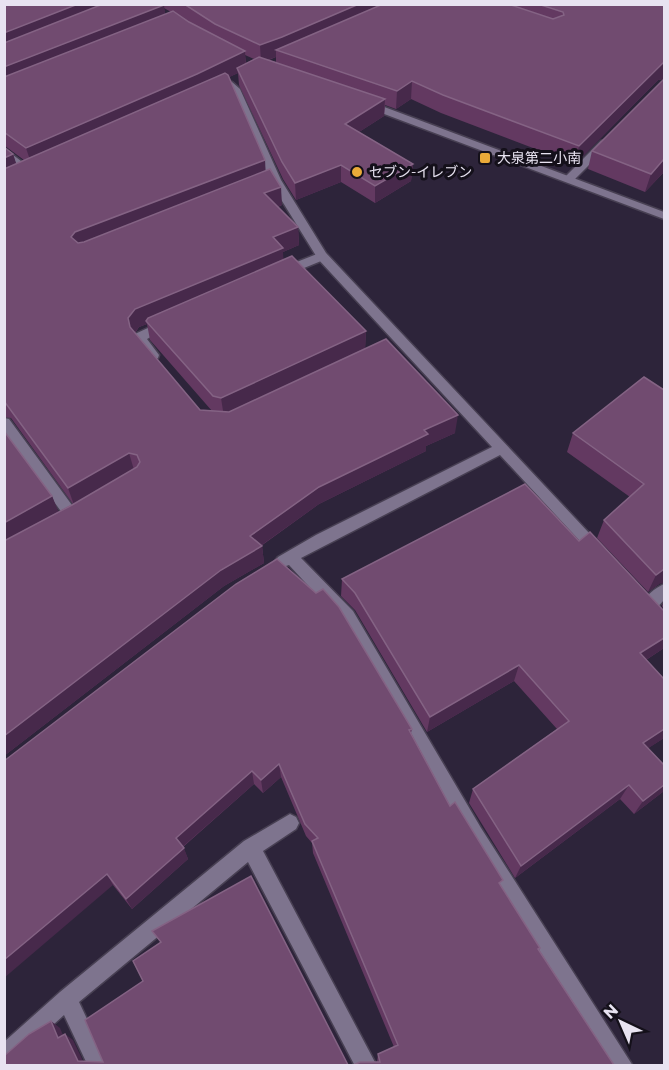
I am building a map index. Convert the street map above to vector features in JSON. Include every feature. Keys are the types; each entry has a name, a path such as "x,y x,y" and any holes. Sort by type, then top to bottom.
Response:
{"street":[{"path":"229,83 235,90 269,182 322,256 397,344 501,448 608,562"},
{"path":"359,101 664,216"},
{"path":"568,178 616,131"},
{"path":"4,151 31,173"},
{"path":"270,278 322,256"},
{"path":"164,368 141,341 140,336 176,319"},
{"path":"4,423 76,513 52,527"},
{"path":"271,569 321,539 501,448"},
{"path":"291,557 347,616 475,834 623,1065"},
{"path":"649,605 664,591"},
{"path":"4,1056 67,999 251,848 290,823"},
{"path":"251,848 366,1065"},
{"path":"67,999 99,1065"}],"building":[{"path":"4,4 78,4 4,33"},
{"path":"103,4 164,5 4,67 4,43"},
{"path":"184,4 359,4 260,45 215,24"},
{"path":"383,4 508,4 553,19 564,15 563,12 538,4 664,4 664,62 579,146 443,95 412,81 397,91 276,50"},
{"path":"173,11 189,22 245,51 26,148 4,132 4,77"},
{"path":"259,57 385,99 345,124 413,164 375,186 341,165 295,183 282,162 237,68"},
{"path":"225,73 228,75 265,160 75,232 71,237 78,243 84,242 270,169 281,187 264,193 298,227 273,237 283,248 135,309 128,318 130,327 200,410 229,412 386,339 458,415 424,430 428,434 319,487 250,536 262,546 221,570 4,736 4,541 72,505 137,467 140,462 137,455 129,453 68,488 4,401 4,169"},
{"path":"664,79 664,159 651,174 592,151"},
{"path":"4,147 13,154 4,158"},
{"path":"292,256 366,331 221,398 213,396 146,321 148,318"},
{"path":"644,377 664,390 664,569 656,575 604,520 644,484 573,433"},
{"path":"4,431 52,496 4,523"},
{"path":"525,484 579,541 590,532 664,611 664,638 640,653 664,679 664,729 643,743 664,765 664,785 643,801 629,785 521,866 473,789 569,721 519,665 430,717 355,593 342,579"},
{"path":"277,559 316,593 323,589 339,607 412,729 409,730 450,806 455,802 503,880 499,883 540,948 538,949 614,1065 353,1065 360,1062 380,1062 378,1054 398,1045 312,841 318,838 305,824 279,764 261,780 252,771 176,838 184,848 126,899 107,874 4,960 4,761 236,584"},
{"path":"251,876 348,1065 4,1065 4,1056 29,1034 51,1021 58,1038 65,1034 78,1061 103,1062 85,1020 143,981 133,961 161,942 152,931"}],"place":[{"name":"大泉第二小南","path":"485,158"},
{"name":"セブン-イレブン","path":"357,172"}]}
